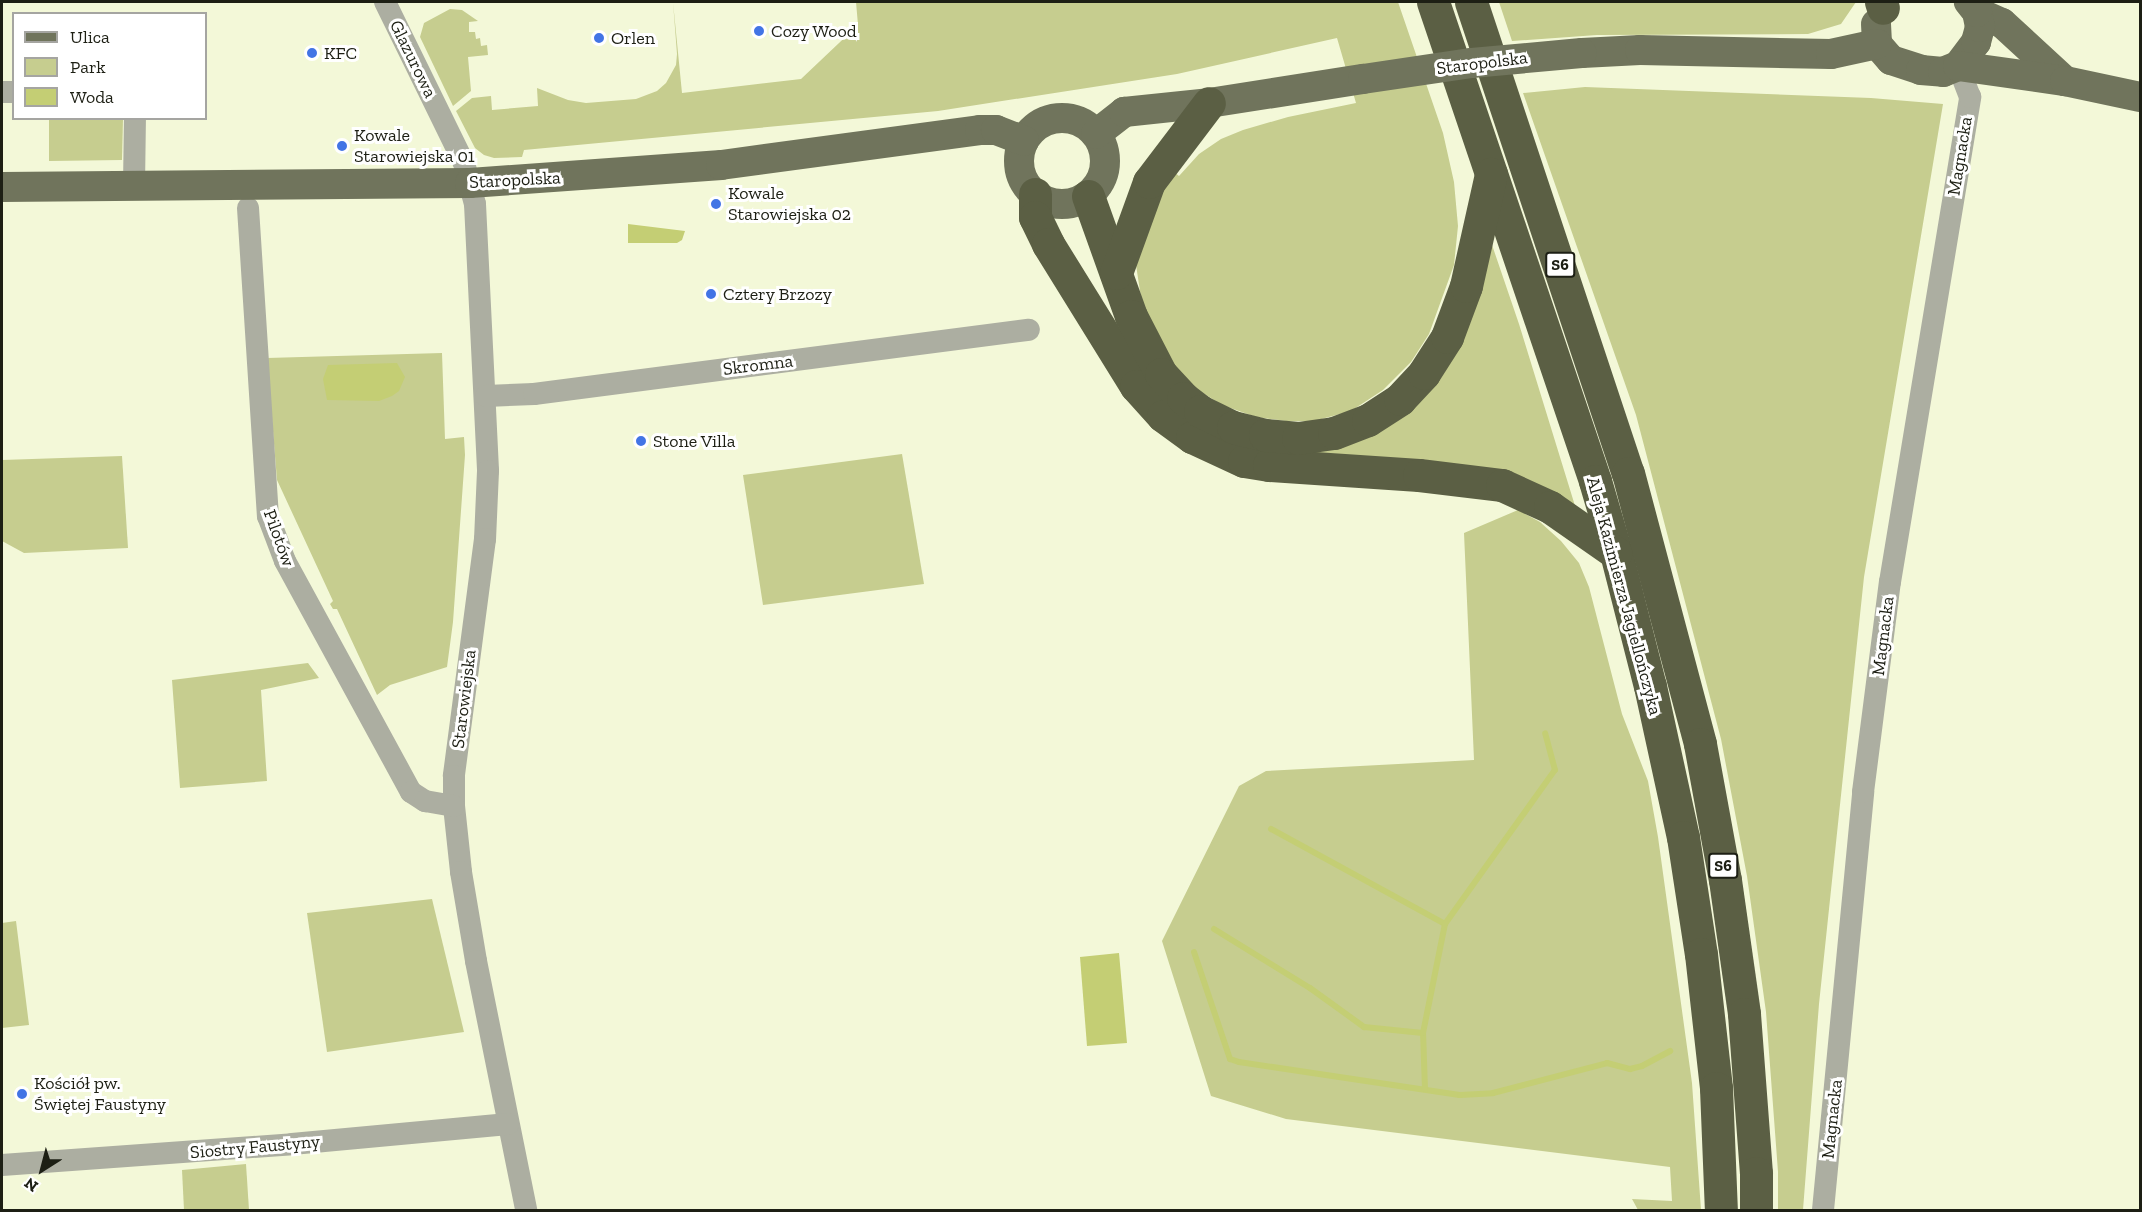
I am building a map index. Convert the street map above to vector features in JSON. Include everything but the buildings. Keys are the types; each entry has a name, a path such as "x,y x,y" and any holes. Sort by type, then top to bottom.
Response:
{"highway":[{"name":"Aleja Kazimierza Jagiellończyka","path":"1433,2 1552,351 1616,553 1650,686 1680,825 1700,942 1716,1088 1721,1210"},
{"name":"Aleja Kazimierza Jagiellończyka","path":"1471,2 1628,473 1700,744 1725,880 1744,1014 1756,1173 1756,1210"},
{"path":"1116,273 1149,182 1209,103"},
{"path":"1088,196 1147,352 1161,374 1183,398 1200,411 1233,427 1265,435 1299,438 1334,433 1368,420 1400,399 1424,373 1447,337 1466,286 1491,174"},
{"path":"1035,194 1035,217 1048,244 1136,386 1163,416 1192,437 1244,460 1269,465 1419,475 1502,485 1550,507 1616,553"}],"main road":[{"path":"1885,4 1876,20 1877,44 1883,54 1901,65 1943,72 1958,66 2065,81 2140,97"},
{"path":"1958,66 1976,42 1980,27 1973,7"},
{"path":"1973,7 2002,23 2065,81"},
{"name":"Staropolska","path":"1096,134 1124,112 1209,103 1472,63 1582,53 1640,51 1831,54 1877,44"},
{"path":"1058,118 1072,119 1086,124 1096,134 1104,153 1104,174 1098,186 1088,196 1075,202 1061,204 1047,202 1025,183 1020,170 1020,155 1024,141 1039,126 1058,118"},
{"name":"Staropolska","path":"2,187 470,183 721,165 980,130 996,130 1024,141"}],"street":[{"name":"Glazurowa","path":"385,2 464,163 470,183"},
{"name":"Magnacka","path":"1823,1210 1863,792 1887,605 1970,97 1958,66"},
{"path":"134,186 135,120"},
{"name":"Starowiejska","path":"470,183 475,204 488,471 485,539 456,765 454,806 464,895 526,1210"},
{"name":"Pilotów","path":"248,208 268,516 285,561 411,792 425,801 454,806"},
{"name":"Skromna","path":"486,396 534,394 1029,330"},
{"name":"Siostry Faustyny","path":"2,1165 303,1143 508,1124"}],"green space":[{"path":"673,2 682,93 801,79 858,25 856,2 1398,2 1443,133 1454,182 1458,226 1454,265 1429,334 1411,362 1383,390 1351,411 1314,421 1286,421 1256,417 1222,405 1198,390 1173,368 1142,304 1136,265 1156,196 1173,171 1179,176 1199,154 1221,139 1243,130 1288,117 1356,103 1337,38 1177,74 938,111 524,150 522,157 494,158 484,155 475,148 456,111 472,98 491,96 492,110 538,106 537,88 568,100 586,103 636,99 657,91 666,83 676,65"},
{"path":"1499,2 1856,2 1841,24 1808,34 1597,35 1512,41"},
{"path":"450,9 462,10 478,21 469,22 469,32 475,32 476,39 480,38 481,46 487,45 488,55 468,57 471,91 453,106 420,37 424,23"},
{"path":"1585,87 1871,98 1943,104 1864,577 1819,1004 1803,1210 1778,1210 1778,1172 1766,1012 1747,876 1721,739 1636,415 1523,93"},
{"path":"49,120 123,120 122,160 49,161"},
{"path":"1490,239 1519,324 1580,522 1555,500 1299,454 1376,434"},
{"path":"442,353 445,439 464,437 465,455 453,622 447,667 390,685 377,695 337,609 333,609 330,604 333,601 277,480 267,358"},
{"path":"902,454 924,584 763,605 743,475"},
{"path":"122,456 128,548 24,553 2,541 2,460"},
{"path":"1518,510 1540,522 1561,541 1579,563 1589,587 1622,714 1648,781 1658,837 1692,1083 1701,1210 1638,1210 1632,1199 1672,1201 1670,1167 1286,1119 1211,1096 1162,941 1239,786 1266,771 1474,760 1464,533"},
{"path":"308,663 319,678 261,690 267,781 180,788 172,680"},
{"path":"432,899 464,1032 327,1052 307,913"},
{"path":"16,921 29,1025 2,1028 2,923"},
{"path":"246,1164 249,1210 184,1210 182,1170"}],"water":[{"path":"628,224 685,231 682,240 677,243 628,243"},
{"path":"397,363 405,377 399,391 392,396 379,401 327,400 323,379 328,365"},
{"path":"1119,953 1127,1043 1087,1046 1080,957"}],"waterway":[{"path":"1425,1089 1423,1033 1445,924 1555,770 1545,733"},
{"path":"1271,829 1445,924"},
{"path":"1214,929 1310,988 1364,1027 1423,1033"},
{"path":"1194,952 1230,1059 1239,1062 1460,1095 1493,1093 1607,1063 1630,1069 1642,1066 1670,1051"}],"place":[{"name":"Cozy Wood","path":"759,31"},
{"name":"Orlen","path":"599,38"},
{"name":"KFC","path":"312,53"},
{"name":"Kowale Starowiejska 01","path":"342,146"},
{"name":"Kowale Starowiejska 02","path":"716,204"},
{"name":"Cztery Brzozy","path":"711,294"},
{"name":"Stone Villa","path":"641,441"},
{"name":"Kościół pw. Świętej Faustyny","path":"22,1094"}]}
